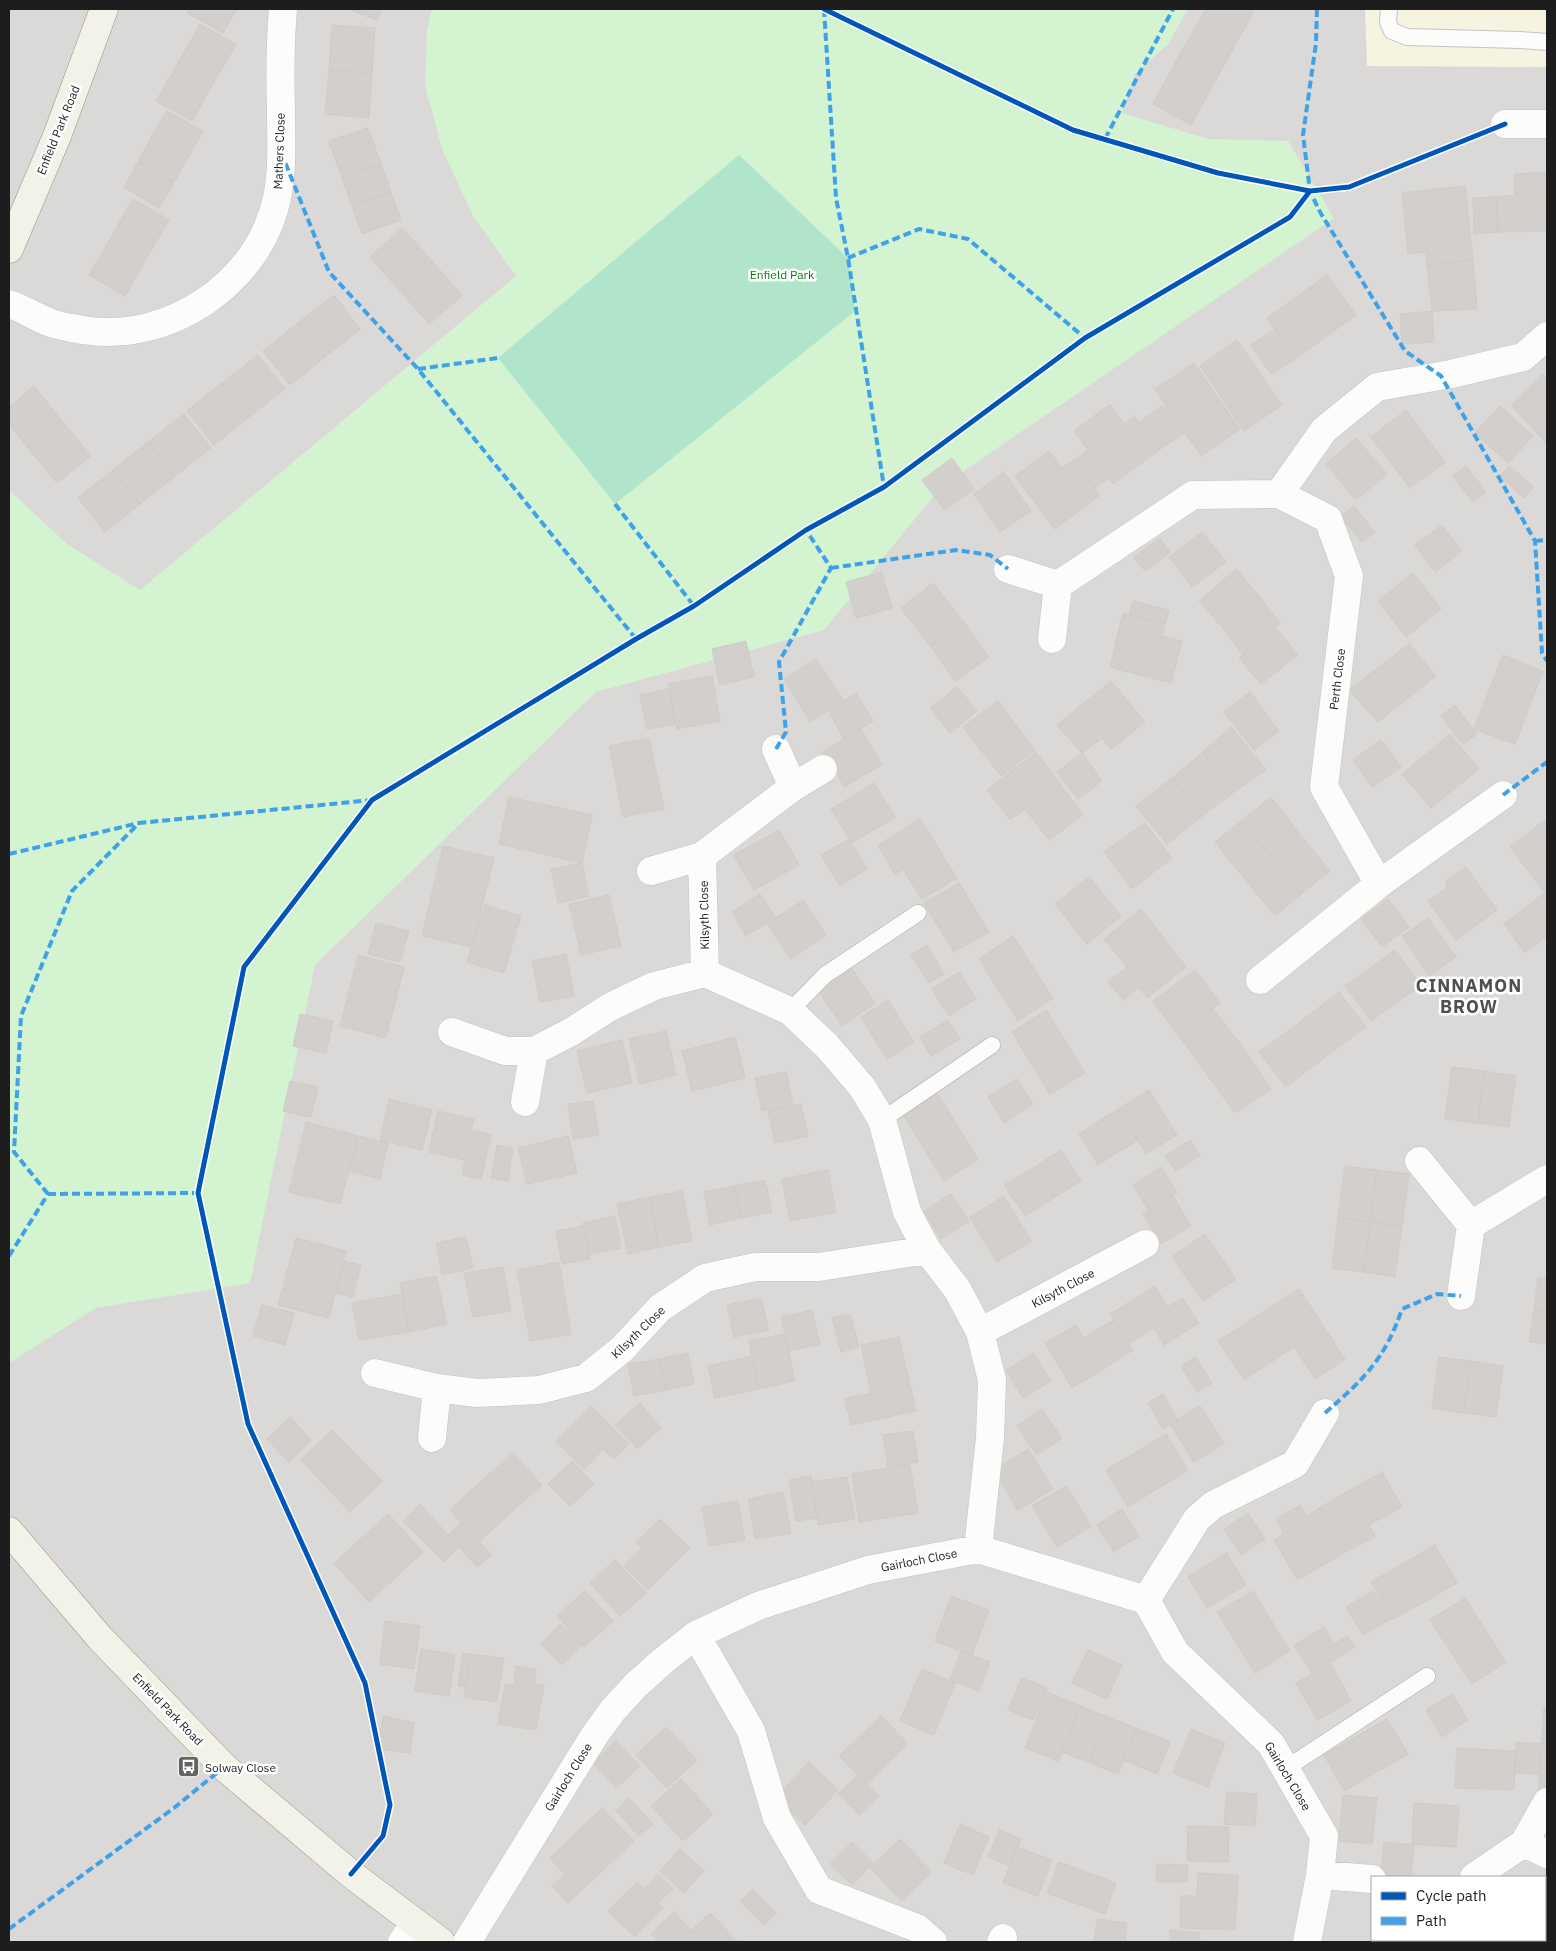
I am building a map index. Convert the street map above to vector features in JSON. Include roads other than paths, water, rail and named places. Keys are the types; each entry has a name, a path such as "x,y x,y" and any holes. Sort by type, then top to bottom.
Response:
{"street":[{"name":"Enfield Park Road","path":"9,249 57,136 104,9"},
{"name":"Mathers Close","path":"9,304 54,324 85,330 113,332 145,328 175,319 203,304 227,284 247,261 263,235 277,198 281,152 280,46 283,9"},
{"path":"1505,124 1547,124"},
{"path":"1279,494 1324,430 1377,387 1451,374 1523,357 1547,336"},
{"name":"Perth Close","path":"1058,585 1193,495 1279,494 1328,518 1350,576 1324,787 1379,884"},
{"path":"1008,569 1058,585 1052,639"},
{"path":"776,749 793,787"},
{"path":"651,871 702,856 793,787 823,769"},
{"path":"1260,980 1379,884 1503,795"},
{"name":"Kilsyth Close","path":"702,856 705,973"},
{"path":"452,1032 505,1051 534,1051 571,1032 610,1007 654,986 705,973 790,1012 826,1046 862,1086 882,1120 907,1212 927,1250 957,1290 980,1332 992,1380 990,1438 978,1549"},
{"path":"525,1102 534,1051"},
{"path":"1419,1161 1471,1225 1460,1296"},
{"path":"1471,1225 1547,1179"},
{"name":"Kilsyth Close","path":"980,1332 1145,1244"},
{"name":"Kilsyth Close","path":"375,1373 437,1388 477,1394 539,1390 586,1378 622,1349 660,1308 705,1278 755,1267 819,1267 927,1250"},
{"path":"432,1438 437,1388"},
{"path":"1146,1600 1197,1519 1213,1506 1295,1464 1325,1413"},
{"name":"Enfield Park Road","path":"9,1531 100,1638 224,1767 351,1874 408,1933 441,1942"},
{"name":"Gairloch Close","path":"467,1942 575,1765 604,1723 636,1685 696,1635 758,1606 868,1570 978,1549 1146,1600 1175,1652 1271,1744 1324,1836 1320,1875 1307,1942"},
{"path":"696,1635 751,1731 777,1818 819,1890 917,1928 933,1942"},
{"path":"1476,1876 1536,1848 1547,1802"},
{"path":"1320,1875 1371,1879"}],"lane":[{"path":"1389,9 1388,22 1392,31 1407,37 1547,42"},
{"path":"790,1012 824,975 918,913"},
{"path":"882,1120 992,1045"},
{"path":"1286,1769 1427,1676"}],"place":[{"name":"Solway Close","path":"189,1767"}],"district":[{"name":"CINNAMON BROW","path":"1469,995"}],"park label":[{"name":"Enfield Park","path":"782,274"}]}
